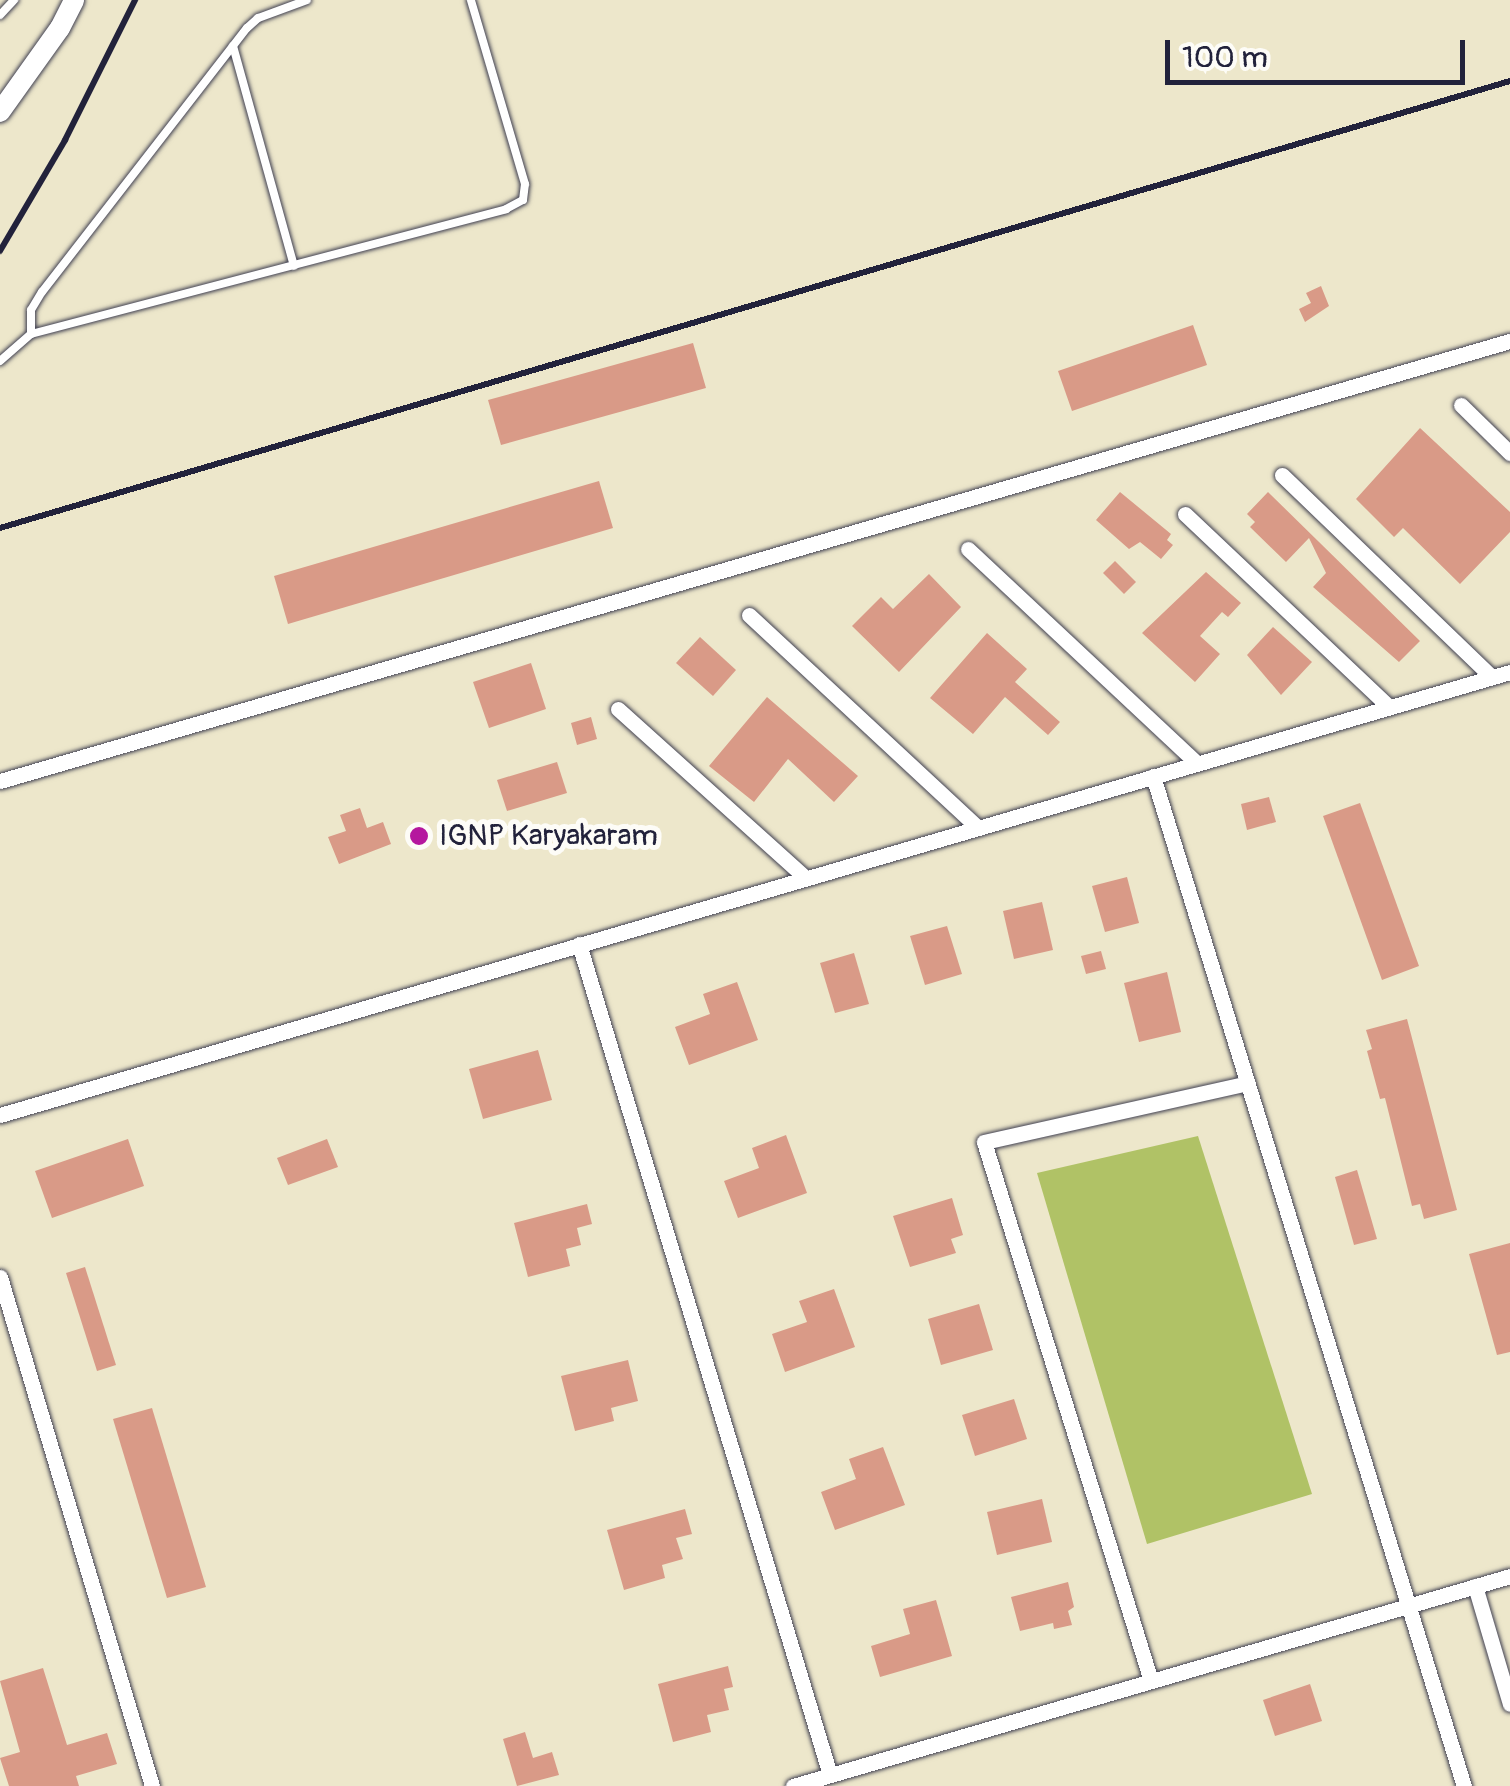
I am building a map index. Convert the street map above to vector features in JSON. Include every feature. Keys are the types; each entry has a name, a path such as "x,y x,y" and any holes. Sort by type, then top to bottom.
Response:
{"street":[{"path":"0,112 60,28 74,0"},
{"path":"0,780 1510,341"},
{"path":"1461,405 1510,453"},
{"path":"1282,475 1492,678"},
{"path":"1186,514 1388,708"},
{"path":"968,550 1197,763"},
{"path":"749,616 978,828"},
{"path":"0,1115 1510,672"},
{"path":"618,709 806,878"},
{"path":"1153,776 1464,1786"},
{"path":"580,944 830,1775"},
{"path":"1151,1681 984,1142 1248,1083"},
{"path":"0,1276 152,1786"},
{"path":"793,1786 1510,1576"},
{"path":"1476,1586 1510,1704"}],"lane":[{"path":"0,15 14,0"},
{"path":"30,334 31,310 42,292 233,46 258,18 307,0"},
{"path":"0,361 30,334 506,209 523,200 525,184 471,0"},
{"path":"233,46 294,266"}],"green space":[{"path":"1198,1136 1312,1494 1147,1544 1037,1173"}],"building":[{"path":"1321,286 1329,306 1305,322 1299,309 1311,303 1306,293"},
{"path":"1193,325 1207,365 1072,411 1058,371"},
{"path":"693,343 706,388 501,445 488,400"},
{"path":"1420,428 1510,512 1510,532 1460,584 1403,528 1394,537 1356,499"},
{"path":"599,481 613,528 288,624 274,576"},
{"path":"1120,492 1171,534 1167,540 1173,545 1161,559 1140,542 1129,549 1096,520"},
{"path":"1268,492 1420,641 1399,662 1313,587 1326,573 1309,538 1286,562 1250,527 1255,522 1247,514"},
{"path":"1115,561 1136,582 1124,594 1103,573"},
{"path":"1206,572 1241,603 1228,617 1222,612 1200,636 1220,654 1195,682 1142,633"},
{"path":"929,574 961,607 899,672 852,626 881,597 893,609"},
{"path":"1273,627 1312,662 1281,695 1247,655"},
{"path":"987,633 1027,669 1015,682 1060,722 1048,735 1005,697 973,734 930,698"},
{"path":"700,637 736,670 713,696 676,663"},
{"path":"531,663 546,709 489,728 473,682"},
{"path":"767,697 858,776 834,802 788,759 754,802 709,766"},
{"path":"591,717 597,739 577,745 571,723"},
{"path":"557,762 567,793 507,811 497,780"},
{"path":"1269,797 1276,822 1247,830 1241,804"},
{"path":"1360,803 1419,966 1382,980 1323,816"},
{"path":"360,808 367,828 383,822 391,844 339,864 328,837 346,831 340,815"},
{"path":"1127,877 1139,923 1105,932 1092,886"},
{"path":"1042,902 1053,950 1014,959 1003,911"},
{"path":"947,926 962,974 925,985 910,936"},
{"path":"1101,951 1106,969 1086,974 1081,956"},
{"path":"854,953 869,1004 835,1013 820,963"},
{"path":"1167,972 1181,1032 1139,1042 1124,983"},
{"path":"737,982 758,1040 689,1065 675,1027 710,1014 703,994"},
{"path":"1407,1019 1457,1210 1424,1219 1420,1204 1412,1206 1385,1098 1380,1099 1367,1051 1372,1049 1366,1030"},
{"path":"538,1050 552,1100 483,1119 469,1069"},
{"path":"786,1135 807,1193 738,1218 724,1181 759,1168 752,1148"},
{"path":"128,1139 144,1186 52,1218 35,1171"},
{"path":"327,1139 338,1167 288,1185 277,1158"},
{"path":"1357,1170 1377,1239 1354,1245 1335,1177"},
{"path":"952,1198 963,1235 951,1239 956,1253 910,1267 893,1216"},
{"path":"587,1204 592,1224 577,1228 581,1245 566,1249 570,1266 528,1277 514,1223"},
{"path":"1510,1243 1510,1352 1497,1355 1469,1254"},
{"path":"85,1267 116,1365 97,1371 66,1273"},
{"path":"834,1289 855,1347 785,1372 772,1334 807,1322 799,1301"},
{"path":"979,1304 993,1350 941,1365 928,1319"},
{"path":"628,1360 638,1401 611,1408 614,1421 575,1431 561,1376"},
{"path":"1014,1399 1027,1439 975,1456 962,1415"},
{"path":"152,1408 206,1587 167,1598 113,1419"},
{"path":"883,1447 905,1505 835,1530 821,1492 856,1479 849,1459"},
{"path":"1042,1499 1052,1542 997,1555 987,1512"},
{"path":"685,1509 692,1534 676,1538 683,1559 662,1565 665,1578 624,1590 607,1530"},
{"path":"1068,1582 1074,1607 1068,1611 1072,1625 1054,1629 1053,1623 1020,1631 1011,1597"},
{"path":"936,1600 952,1656 880,1677 871,1646 910,1634 903,1609"},
{"path":"728,1666 733,1687 724,1689 729,1710 707,1715 711,1732 673,1742 658,1684"},
{"path":"43,1668 67,1745 107,1733 117,1764 76,1776 79,1786 9,1786 0,1758 20,1752 0,1681"},
{"path":"1310,1684 1322,1721 1275,1736 1263,1700"},
{"path":"525,1732 533,1758 552,1752 559,1775 517,1786 503,1739"}],"railway":[{"path":"0,251 65,140 135,0"},
{"path":"0,528 1510,81"}],"place":[{"name":"IGNP Karyakaram","path":"419,836"}]}
